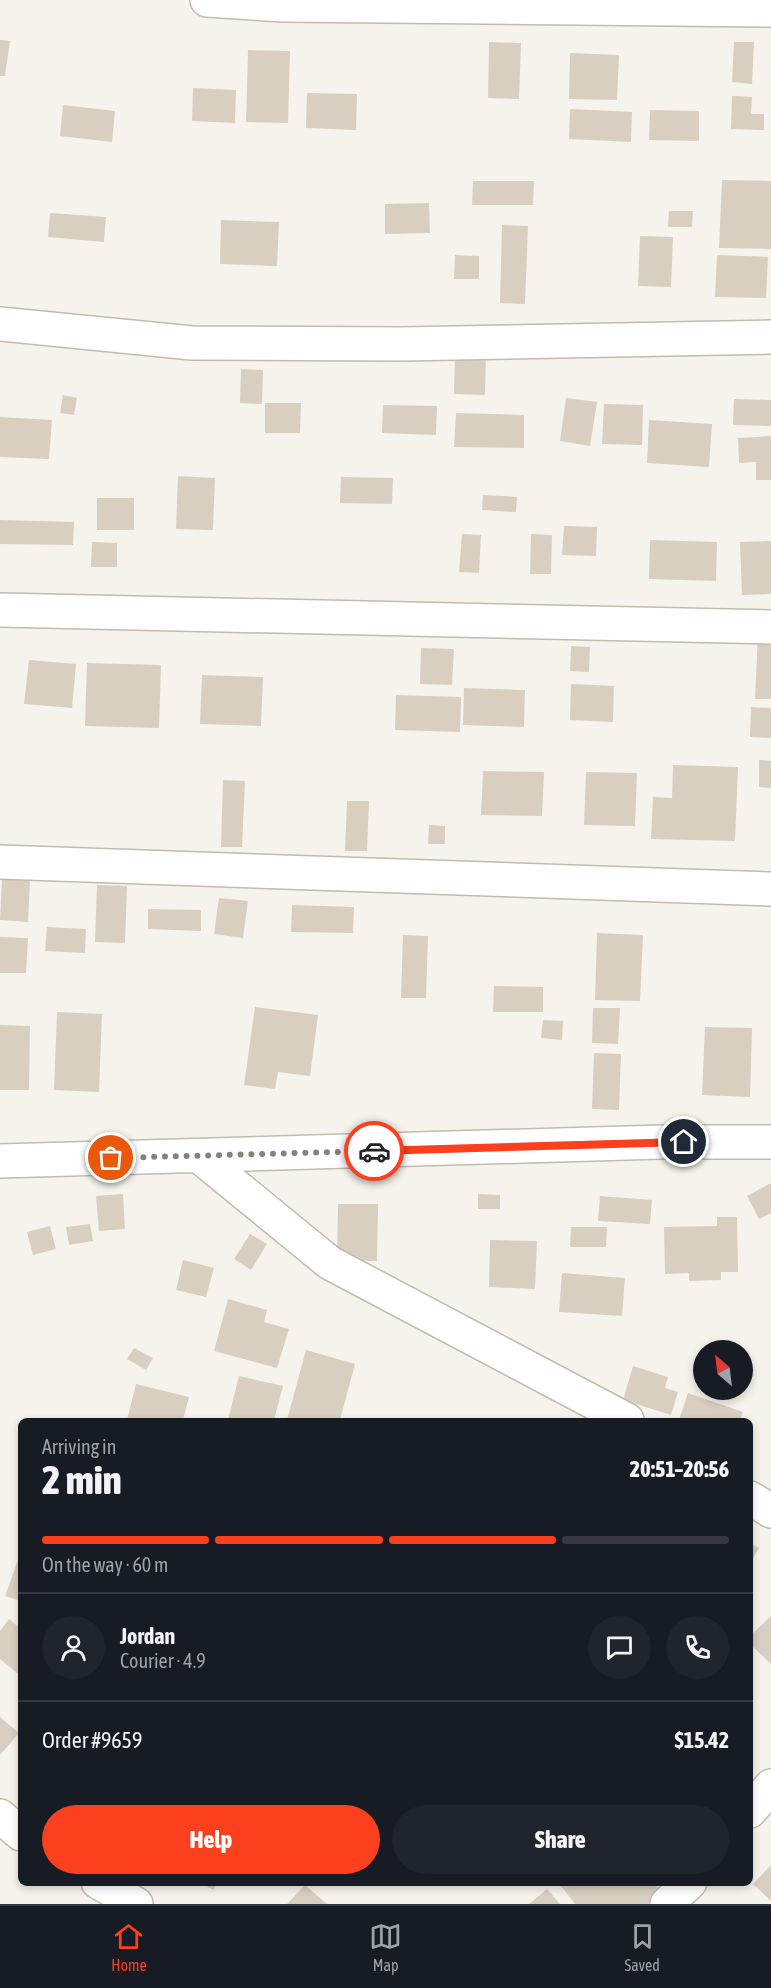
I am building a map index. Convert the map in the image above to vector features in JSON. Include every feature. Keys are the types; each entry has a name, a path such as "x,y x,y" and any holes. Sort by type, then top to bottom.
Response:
{"street":[{"path":"207,0 283,5 771,10"},
{"path":"0,324 192,343 402,344 771,337"},
{"path":"0,610 771,627"},
{"path":"0,862 771,889"},
{"path":"0,1161 662,1142 771,1142"},
{"path":"199,1156 330,1263 623,1418"},
{"path":"753,1500 771,1511"},
{"path":"753,1807 771,1786"},
{"path":"105,1886 136,1904"},
{"path":"667,1904 686,1886"}],"building":[{"path":"0,40 10,41 5,76 0,76"},
{"path":"489,42 521,43 519,99 488,98"},
{"path":"734,42 754,42 752,84 732,82"},
{"path":"248,50 290,51 288,123 246,122"},
{"path":"570,53 619,55 617,100 569,99"},
{"path":"193,88 236,90 235,123 192,121"},
{"path":"307,93 357,94 356,130 306,128"},
{"path":"732,96 752,97 751,114 764,114 764,130 731,129"},
{"path":"63,105 115,111 112,142 60,136"},
{"path":"570,109 632,112 631,142 569,139"},
{"path":"650,110 699,111 699,141 649,140"},
{"path":"722,180 771,181 771,249 719,248"},
{"path":"473,181 534,181 533,205 472,205"},
{"path":"429,203 430,233 385,234 385,204"},
{"path":"669,211 693,211 692,227 668,227"},
{"path":"50,213 106,217 104,242 48,237"},
{"path":"221,220 279,222 277,266 220,264"},
{"path":"502,225 528,226 525,304 500,303"},
{"path":"640,236 673,237 671,287 638,286"},
{"path":"455,255 479,256 479,279 454,279"},
{"path":"717,255 768,257 766,298 715,297"},
{"path":"455,354 486,355 485,395 454,394"},
{"path":"241,369 263,370 262,404 240,403"},
{"path":"63,395 77,398 74,415 60,413"},
{"path":"566,398 597,402 590,446 560,441"},
{"path":"734,399 771,400 771,426 733,425"},
{"path":"265,403 301,403 300,433 265,433"},
{"path":"604,404 643,405 642,445 602,444"},
{"path":"383,405 437,406 436,435 382,433"},
{"path":"456,413 524,415 524,448 454,447"},
{"path":"0,417 52,420 49,459 0,457"},
{"path":"649,420 712,424 709,467 647,463"},
{"path":"771,436 771,480 756,480 756,462 739,463 738,438"},
{"path":"178,476 215,478 213,530 176,529"},
{"path":"341,477 393,478 392,504 340,503"},
{"path":"483,495 517,497 516,512 482,510"},
{"path":"97,498 134,498 134,530 97,530"},
{"path":"0,520 74,522 73,545 0,544"},
{"path":"564,526 597,527 596,556 562,555"},
{"path":"462,534 481,535 479,573 459,572"},
{"path":"531,534 552,535 551,574 530,574"},
{"path":"650,540 717,542 716,581 649,579"},
{"path":"771,541 771,594 742,595 740,542"},
{"path":"92,542 117,543 117,567 91,567"},
{"path":"758,634 771,634 771,699 755,699"},
{"path":"571,646 590,647 589,672 570,671"},
{"path":"421,648 454,649 452,685 420,684"},
{"path":"29,660 76,664 72,708 24,704"},
{"path":"87,663 161,665 159,728 85,726"},
{"path":"202,675 263,677 261,726 200,724"},
{"path":"571,684 614,686 613,722 570,720"},
{"path":"464,688 525,690 524,727 463,725"},
{"path":"396,695 461,697 460,732 395,730"},
{"path":"751,707 771,708 771,738 750,737"},
{"path":"759,760 771,761 771,788 759,787"},
{"path":"673,765 738,767 735,841 651,839 653,797 672,798"},
{"path":"483,771 544,772 542,816 481,815"},
{"path":"586,772 637,773 635,826 584,825"},
{"path":"223,780 245,781 242,847 221,847"},
{"path":"347,801 369,801 367,851 345,851"},
{"path":"429,825 445,826 445,844 428,844"},
{"path":"2,879 30,880 28,922 0,920"},
{"path":"97,885 127,886 125,943 95,942"},
{"path":"219,898 248,901 243,938 214,934"},
{"path":"292,905 354,907 353,933 291,932"},
{"path":"148,909 201,910 201,931 148,929"},
{"path":"47,927 86,929 85,953 45,951"},
{"path":"597,933 643,935 640,1001 595,1000"},
{"path":"403,935 428,936 426,998 401,998"},
{"path":"0,937 28,938 26,973 0,973"},
{"path":"494,986 543,987 543,1012 493,1012"},
{"path":"255,1007 318,1015 310,1076 278,1072 275,1089 244,1085"},
{"path":"593,1008 620,1008 618,1044 592,1043"},
{"path":"57,1012 102,1014 99,1092 54,1090"},
{"path":"543,1020 563,1021 562,1040 541,1038"},
{"path":"0,1025 30,1026 29,1090 0,1090"},
{"path":"705,1027 752,1028 750,1097 702,1095"},
{"path":"594,1053 621,1054 619,1110 592,1109"},
{"path":"771,1183 771,1213 759,1219 747,1196"},
{"path":"123,1194 125,1229 99,1231 96,1196"},
{"path":"478,1194 500,1195 500,1209 478,1209"},
{"path":"600,1196 652,1200 650,1224 598,1221"},
{"path":"338,1204 378,1204 377,1261 337,1260"},
{"path":"717,1217 737,1217 738,1272 721,1272 721,1280 689,1281 689,1273 665,1274 664,1227 717,1226"},
{"path":"90,1224 93,1241 69,1245 66,1227"},
{"path":"50,1226 56,1249 33,1255 27,1232"},
{"path":"571,1227 607,1227 606,1247 570,1247"},
{"path":"250,1234 267,1244 251,1270 234,1259"},
{"path":"490,1240 537,1241 535,1289 489,1287"},
{"path":"183,1260 214,1268 206,1297 176,1290"},
{"path":"562,1273 625,1278 622,1316 559,1312"},
{"path":"228,1299 267,1310 264,1322 289,1329 277,1368 214,1351"},
{"path":"134,1348 153,1358 146,1370 127,1359"},
{"path":"306,1350 355,1364 341,1418 288,1418"},
{"path":"633,1366 668,1377 665,1388 678,1392 671,1415 623,1400"},
{"path":"239,1376 283,1386 275,1418 228,1418"},
{"path":"136,1384 189,1397 184,1418 128,1418"},
{"path":"688,1393 693,1395 693,1400 708,1400 743,1412 741,1418 680,1418"},
{"path":"753,1545 759,1548 753,1559"},
{"path":"18,1560 18,1600 5,1596"},
{"path":"771,1616 771,1664 753,1647 753,1633"},
{"path":"9,1619 18,1626 18,1674 0,1659 0,1631"},
{"path":"0,1717 18,1734 0,1755"},
{"path":"771,1865 771,1901 753,1884"},
{"path":"306,1886 327,1904 287,1904"},
{"path":"561,1886 656,1886 662,1893 648,1904 575,1904"},
{"path":"547,1889 560,1904 529,1904"}],"way so far":[{"path":"111,1158 374,1151"}],"route":[{"path":"374,1151 684,1142"}]}
